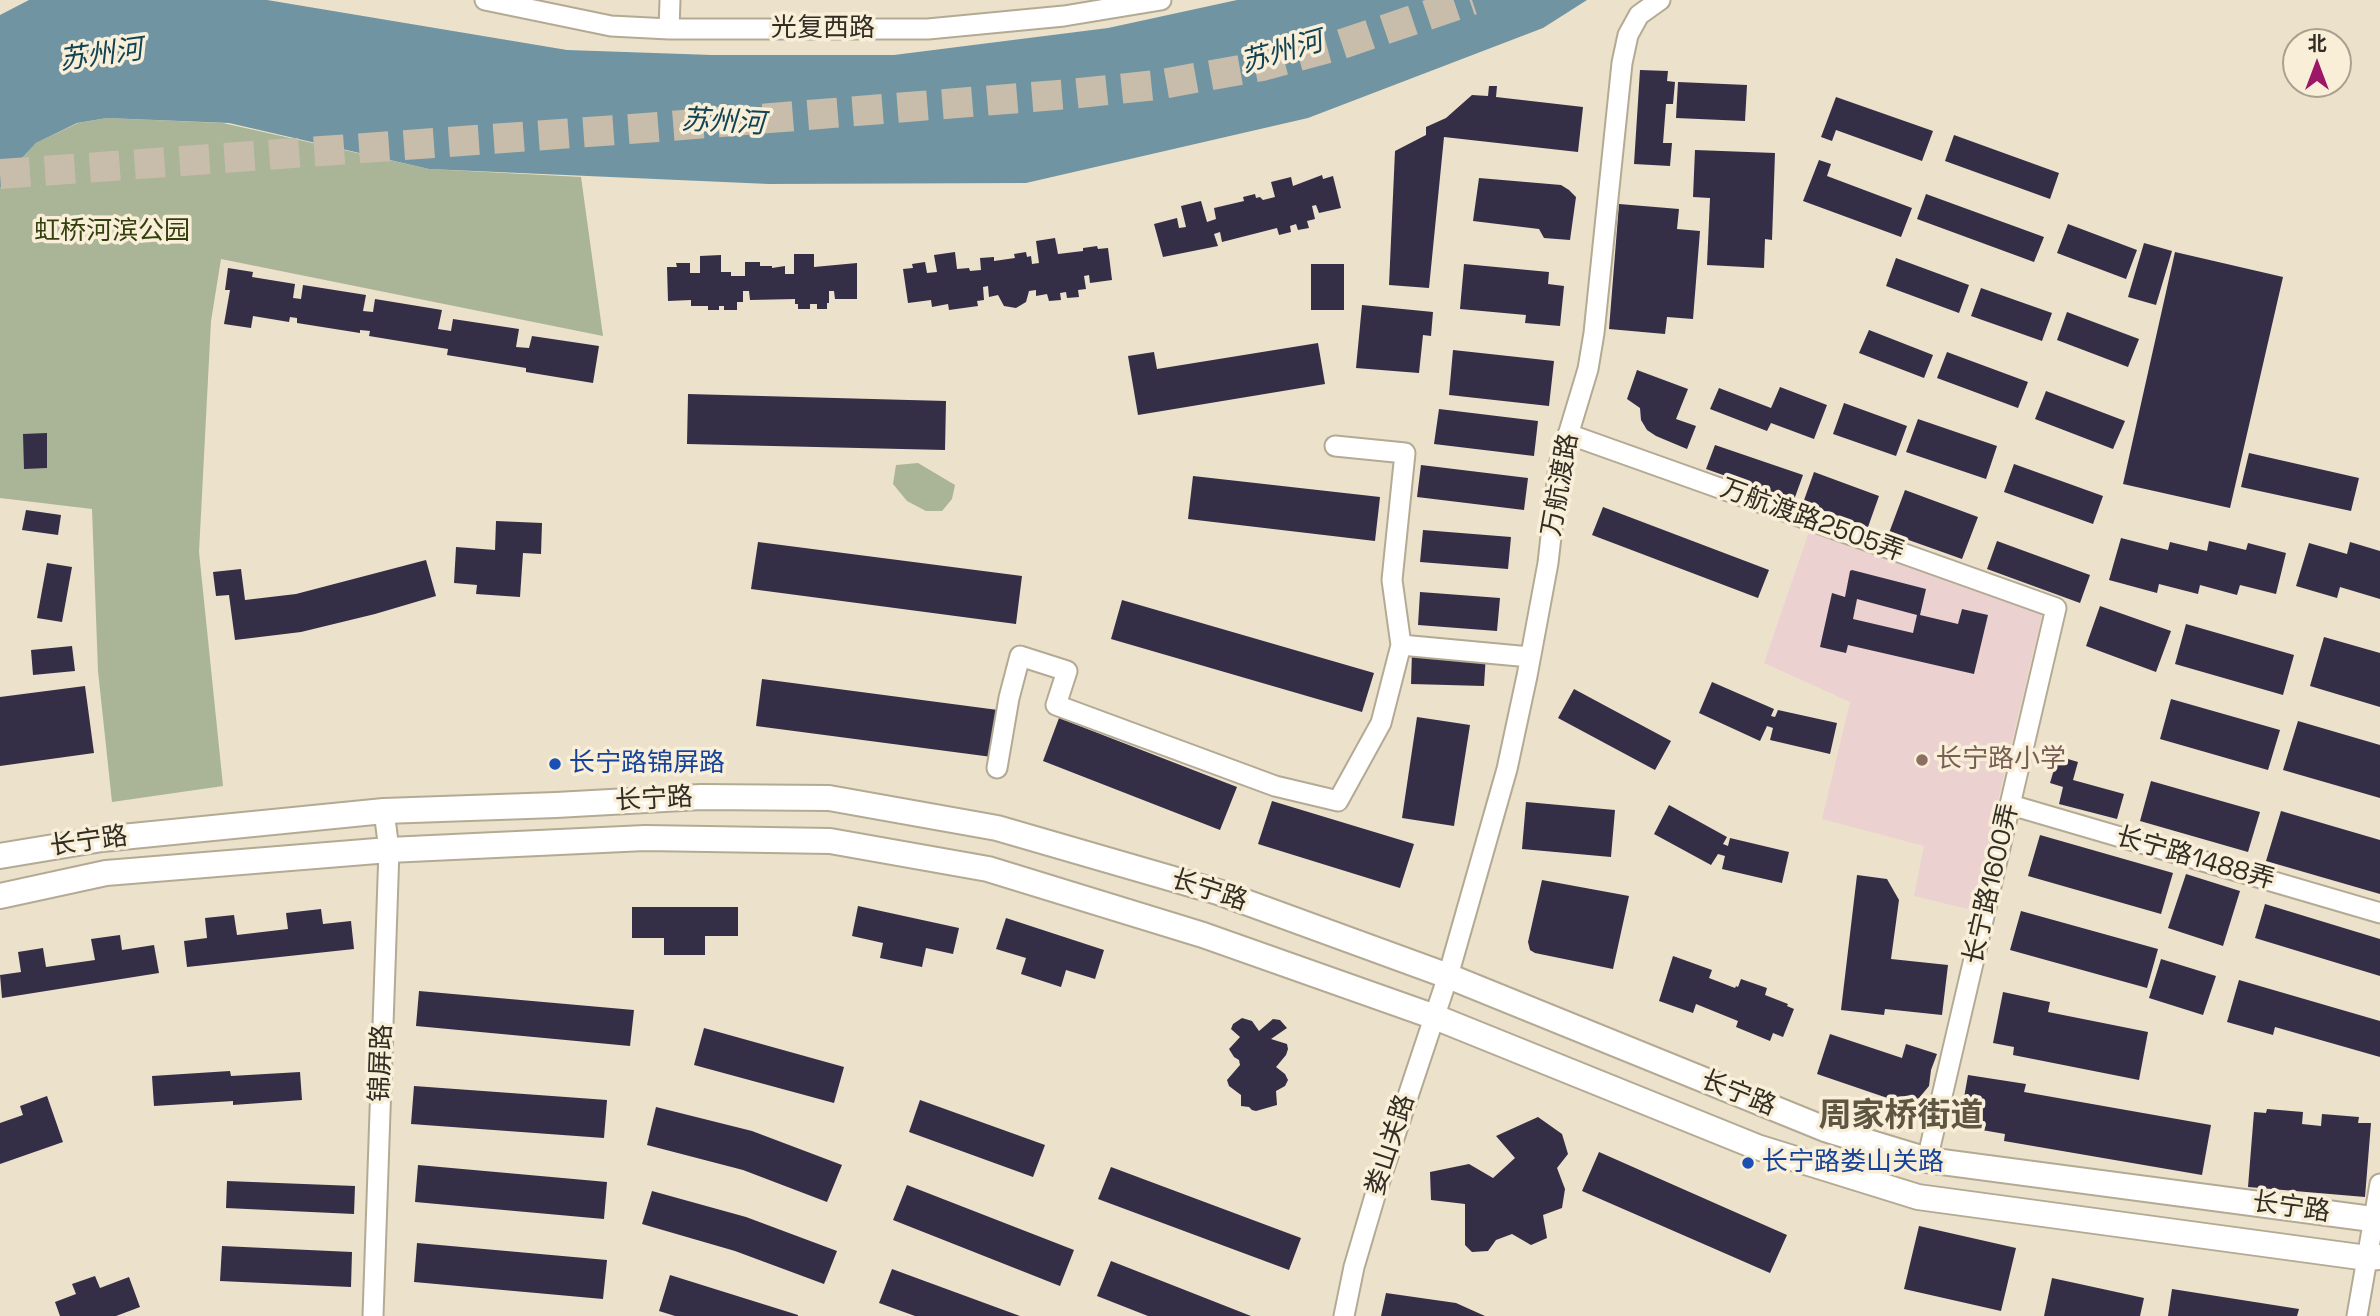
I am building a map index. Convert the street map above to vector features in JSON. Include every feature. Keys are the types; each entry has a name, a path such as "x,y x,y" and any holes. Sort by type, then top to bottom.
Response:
{"main road":[{"name":"长宁路","path":"0,856 102,839 384,811 701,797 829,799 1010,832 1218,892 1448,976 1825,1129 1927,1160 2376,1219"},
{"name":"长宁路","path":"0,896 106,873 389,850 645,838 830,841 988,869 1203,934 1435,1017 1757,1147 1918,1196 2373,1257"}],"street":[{"name":"光复西路","path":"485,0 611,26 669,29 940,29 1064,16 1161,0"},
{"path":"669,29 670,0"},
{"name":"万航渡路","path":"1448,976 1507,769 1548,563 1559,465 1588,369 1628,35 1639,15 1660,0"},
{"name":"万航渡路2505弄","path":"1568,434 2056,608"},
{"path":"997,768 1009,698 1020,656 1067,671 1056,705 1275,786 1338,801 1381,723 1401,645 1392,580 1405,453 1335,446"},
{"name":"长宁路1600弄","path":"1927,1160 2056,608"},
{"path":"1401,645 1530,657"},
{"name":"长宁路1488弄","path":"2011,805 2380,913"},
{"name":"锦屏路","path":"373,1316 389,850 384,811"},
{"name":"娄山关路","path":"1344,1316 1354,1267 1377,1189 1448,976"},
{"path":"2357,1316 2373,1257 2380,1185"}],"shaded area":[{"name":"长宁路小学","path":"1811,526 2043,611 1972,910 1914,896 1924,846 1822,819 1850,702 1764,663"}],"green space":[{"name":"虹桥河滨公园","path":"107,118 223,123 429,169 581,177 603,336 221,259 211,321 199,552 223,786 112,802 98,671 92,509 0,498 0,188 36,143 78,123"},
{"path":"918,463 955,485 952,499 942,511 926,511 907,501 893,484 896,465"}],"water":[{"name":"苏州河","path":"29,0 267,0 567,50 712,55 894,55 1108,28 1237,0 1587,0 1543,28 1308,118 1026,183 769,184 429,169 229,123 107,118 77,123 36,143 0,188 0,15"}],"building":[{"path":"1640,70 1668,71 1667,81 1675,82 1673,104 1666,104 1663,143 1672,143 1670,166 1634,164"},
{"path":"1678,82 1747,85 1745,121 1676,118"},
{"path":"1489,86 1497,86 1496,97 1583,107 1578,152 1444,137 1429,288 1389,285 1395,151 1426,135 1426,127 1446,118 1472,95 1488,96"},
{"path":"1836,97 1933,131 1922,161 1836,130 1832,141 1821,137"},
{"path":"1954,135 2059,173 2050,199 1945,161"},
{"path":"1695,150 1775,153 1772,240 1765,239 1764,268 1707,265 1710,198 1693,197"},
{"path":"1819,160 1831,164 1827,176 1912,208 1901,237 1803,201"},
{"path":"1322,175 1323,179 1333,176 1341,208 1319,213 1316,205 1312,206 1315,219 1307,221 1309,228 1298,230 1296,224 1290,226 1291,232 1279,235 1277,228 1222,242 1220,232 1214,234 1218,246 1163,257 1154,224 1177,218 1179,228 1186,227 1181,206 1201,201 1207,222 1216,219 1214,208 1244,201 1243,197 1255,194 1256,198 1263,200 1275,197 1271,182 1291,177 1293,186"},
{"path":"1479,178 1561,185 1569,190 1576,197 1570,240 1544,238 1539,229 1473,221"},
{"path":"1926,194 2044,237 2034,262 1917,219"},
{"path":"1619,204 1679,209 1677,229 1700,231 1693,319 1667,317 1665,334 1609,329"},
{"path":"2068,224 2137,250 2126,279 2057,253"},
{"path":"1055,238 1058,254 1097,246 1098,249 1108,248 1112,280 1090,283 1089,275 1084,276 1086,289 1078,290 1079,297 1067,298 1066,292 1060,293 1061,300 1049,301 1047,294 1036,296 1036,290 1029,291 1026,302 1016,308 1004,306 998,295 989,297 988,286 983,287 984,300 977,301 978,306 949,310 948,304 932,307 931,300 908,303 903,269 913,268 912,264 925,262 927,273 937,272 934,255 955,252 957,269 969,268 970,271 981,270 980,258 994,257 994,261 1015,258 1014,254 1026,252 1027,257 1031,256 1032,264 1039,263 1036,241"},
{"path":"2144,243 2172,251 2156,305 2128,297"},
{"path":"2175,252 2283,277 2230,508 2123,484"},
{"path":"794,254 814,254 814,267 857,263 857,299 835,299 834,291 829,291 827,309 817,309 817,304 810,304 810,309 798,309 795,299 750,300 749,291 743,291 743,302 737,302 737,310 724,310 724,306 719,306 719,310 708,310 708,306 691,306 691,300 668,301 667,267 677,267 676,263 690,263 690,273 700,273 700,256 721,255 721,272 731,272 731,276 745,276 745,262 760,262 760,266 772,268 785,266 785,274 794,274"},
{"path":"1896,258 1969,285 1959,313 1886,286"},
{"path":"1311,264 1344,264 1344,310 1311,310"},
{"path":"1464,264 1549,272 1548,284 1564,286 1560,326 1525,323 1526,315 1460,309"},
{"path":"228,268 253,272 252,277 295,284 293,298 301,299 303,285 366,295 363,311 373,312 375,299 442,310 438,329 451,331 453,319 519,329 516,347 529,348 532,336 599,346 593,383 526,372 526,368 447,355 448,349 369,336 370,331 360,330 360,333 297,323 297,318 290,317 289,322 253,316 251,328 224,324 230,290 225,290"},
{"path":"1981,288 2052,313 2042,341 1971,316"},
{"path":"1362,305 1433,312 1431,336 1423,335 1419,373 1356,368"},
{"path":"2067,312 2139,339 2128,367 2057,340"},
{"path":"1869,330 1933,355 1924,378 1859,353"},
{"path":"1318,343 1325,384 1138,415 1128,356 1154,352 1157,369"},
{"path":"1453,350 1554,361 1549,406 1449,395"},
{"path":"1947,352 2028,382 2018,408 1937,378"},
{"path":"1637,370 1688,389 1676,419 1696,426 1687,449 1647,430 1641,420 1640,408 1627,399"},
{"path":"1780,387 1827,405 1814,439 1771,423 1767,431 1710,409 1719,388 1771,408"},
{"path":"2046,391 2125,421 2113,449 2035,419"},
{"path":"688,394 946,401 945,450 687,444"},
{"path":"1844,403 1907,426 1896,456 1833,434"},
{"path":"1439,409 1538,421 1534,456 1434,444"},
{"path":"1918,419 1997,446 1986,479 1906,452"},
{"path":"47,433 47,468 24,469 23,434"},
{"path":"1715,445 1803,475 1794,500 1706,469"},
{"path":"2249,453 2359,478 2351,511 2241,487"},
{"path":"2014,464 2103,496 2093,524 2004,492"},
{"path":"1421,465 1528,478 1524,510 1417,497"},
{"path":"1814,472 1879,496 1868,527 1803,503"},
{"path":"1193,476 1380,497 1375,541 1188,519"},
{"path":"1905,490 1978,517 1962,559 1889,533"},
{"path":"1603,507 1769,570 1758,598 1592,535"},
{"path":"26,510 61,515 58,535 22,530"},
{"path":"496,521 542,523 541,554 523,553 520,597 476,594 477,585 454,583 456,547 495,550"},
{"path":"1423,530 1511,537 1508,569 1420,562"},
{"path":"2121,538 2168,550 2170,542 2207,551 2209,541 2246,550 2248,543 2286,553 2276,594 2240,585 2237,595 2200,585 2198,594 2159,584 2157,593 2109,580"},
{"path":"1997,541 2090,575 2080,603 1987,569"},
{"path":"758,542 1022,576 1016,624 751,589"},
{"path":"2350,542 2380,551 2380,599 2340,587 2337,598 2296,586 2309,543 2347,554"},
{"path":"426,560 436,596 301,632 235,640 229,595 216,596 213,572 241,569 245,600 296,594"},
{"path":"47,563 72,567 62,622 37,618"},
{"path":"1850,571 1926,589 1920,615 1958,624 1962,609 1988,615 1974,674 1848,645 1846,653 1820,647 1832,593 1845,597","holes":["1857,599 1917,615 1913,633 1853,619"]},
{"path":"1420,592 1500,598 1497,631 1418,625"},
{"path":"1122,600 1374,673 1362,712 1111,639"},
{"path":"2100,606 2171,631 2156,672 2086,646"},
{"path":"2186,624 2294,655 2283,695 2175,664"},
{"path":"2324,637 2380,653 2380,707 2310,686"},
{"path":"72,646 75,671 33,675 31,650"},
{"path":"1412,652 1486,654 1484,686 1411,684"},
{"path":"762,679 998,710 992,757 756,726"},
{"path":"1712,682 1774,709 1771,716 1775,717 1778,710 1837,723 1830,754 1770,740 1773,728 1767,726 1760,741 1699,713"},
{"path":"85,686 94,753 0,766 0,697"},
{"path":"1574,689 1671,741 1655,770 1558,718"},
{"path":"2171,699 2280,730 2268,770 2160,739"},
{"path":"1417,717 1470,725 1454,826 1402,818"},
{"path":"1059,718 1237,787 1220,830 1043,761"},
{"path":"2298,721 2380,745 2380,798 2283,770"},
{"path":"2058,756 2078,762 2073,780 2124,794 2117,819 2059,804 2063,787 2050,783"},
{"path":"2151,781 2260,812 2248,852 2140,821"},
{"path":"1272,801 1414,844 1400,888 1258,844"},
{"path":"1526,802 1615,810 1611,857 1522,849"},
{"path":"1669,805 1727,837 1723,844 1728,846 1730,838 1789,852 1782,883 1722,869 1725,856 1718,854 1711,865 1654,834"},
{"path":"2281,811 2380,840 2380,894 2266,861"},
{"path":"2040,835 2173,873 2161,914 2028,876"},
{"path":"2186,874 2240,891 2223,946 2168,928"},
{"path":"1857,875 1887,879 1899,900 1891,959 1948,965 1942,1015 1885,1009 1884,1015 1841,1010"},
{"path":"1542,880 1629,896 1613,969 1530,950 1528,942"},
{"path":"2265,904 2380,939 2380,976 2255,938"},
{"path":"858,906 959,928 953,954 926,948 922,967 880,958 883,943 852,936"},
{"path":"632,907 738,907 738,936 705,936 705,955 664,955 664,938 632,938"},
{"path":"321,909 323,924 351,921 354,949 187,967 184,941 207,938 205,918 234,915 237,935 288,929 286,913"},
{"path":"2021,911 2158,949 2147,988 2010,950"},
{"path":"1006,918 1104,950 1095,979 1066,970 1061,987 1021,974 1026,958 996,949"},
{"path":"120,935 122,950 154,945 159,973 2,998 0,975 21,972 18,952 43,948 46,967 95,960 91,939"},
{"path":"1673,956 1712,970 1709,978 1735,988 1741,979 1767,988 1765,995 1794,1009 1783,1037 1773,1033 1770,1041 1736,1027 1738,1021 1696,1004 1693,1013 1659,1001"},
{"path":"2161,959 2216,976 2203,1015 2149,998"},
{"path":"2239,980 2380,1021 2380,1057 2275,1027 2273,1035 2227,1022"},
{"path":"419,991 634,1010 630,1046 416,1026"},
{"path":"2003,992 2050,1002 2048,1012 2148,1032 2139,1080 2013,1055 2014,1047 1993,1043"},
{"path":"1242,1018 1252,1021 1259,1031 1273,1019 1280,1020 1287,1028 1271,1039 1287,1044 1286,1055 1276,1067 1288,1080 1285,1086 1276,1091 1277,1105 1256,1111 1241,1106 1241,1095 1229,1086 1227,1080 1240,1065 1229,1049 1240,1037 1231,1029 1233,1024"},
{"path":"704,1028 844,1067 834,1103 694,1065"},
{"path":"1830,1034 1902,1058 1906,1044 1937,1054 1929,1086 1919,1098 1905,1104 1817,1074"},
{"path":"230,1071 231,1076 300,1072 302,1100 233,1105 233,1101 154,1106 152,1076"},
{"path":"1968,1075 2026,1084 2024,1092 2211,1125 2202,1175 2004,1141 2005,1134 1959,1126"},
{"path":"414,1086 607,1100 604,1138 411,1124"},
{"path":"47,1096 63,1142 0,1164 0,1123 23,1115 20,1106"},
{"path":"920,1100 1045,1145 1033,1177 909,1132"},
{"path":"656,1107 752,1131 842,1165 827,1202 743,1170 647,1145"},
{"path":"2267,1109 2303,1112 2302,1124 2321,1126 2322,1114 2359,1117 2358,1123 2371,1123 2365,1197 2248,1187 2254,1112 2266,1113"},
{"path":"1538,1117 1562,1134 1568,1154 1557,1168 1565,1189 1562,1208 1543,1215 1547,1238 1531,1245 1512,1234 1496,1240 1488,1251 1472,1252 1465,1245 1465,1204 1431,1200 1430,1172 1469,1164 1493,1178 1515,1158 1496,1136"},
{"path":"1599,1152 1787,1235 1770,1273 1582,1191"},
{"path":"418,1165 607,1182 604,1219 415,1202"},
{"path":"1111,1167 1301,1238 1289,1270 1098,1199"},
{"path":"227,1181 355,1186 354,1214 226,1208"},
{"path":"907,1185 1074,1250 1060,1286 893,1220"},
{"path":"652,1191 746,1217 837,1251 824,1284 735,1251 642,1224"},
{"path":"1919,1226 2016,1248 2001,1311 1904,1289"},
{"path":"417,1243 607,1260 603,1299 414,1282"},
{"path":"222,1246 352,1252 351,1287 220,1281"},
{"path":"1111,1261 1251,1316 1148,1316 1097,1296"},
{"path":"892,1269 1020,1316 915,1316 879,1303"},
{"path":"670,1275 798,1316 675,1316 659,1311"},
{"path":"95,1276 100,1288 129,1277 140,1307 116,1316 60,1316 55,1302 76,1294 72,1284"},
{"path":"2052,1278 2144,1298 2140,1316 2044,1316"},
{"path":"2172,1289 2299,1309 2297,1316 2168,1316"},
{"path":"1386,1293 1456,1303 1485,1316 1381,1316"}],"tunnel":[{"path":"0,174 658,127 1156,85 1262,66 1336,46 1472,0"}],"place":[{"name":"长宁路小学","path":"1922,760"},
{"name":"长宁路锦屏路","path":"555,764"},
{"name":"长宁路娄山关路","path":"1748,1163"}],"district":[{"name":"周家桥街道","path":"1901,1117"}]}
